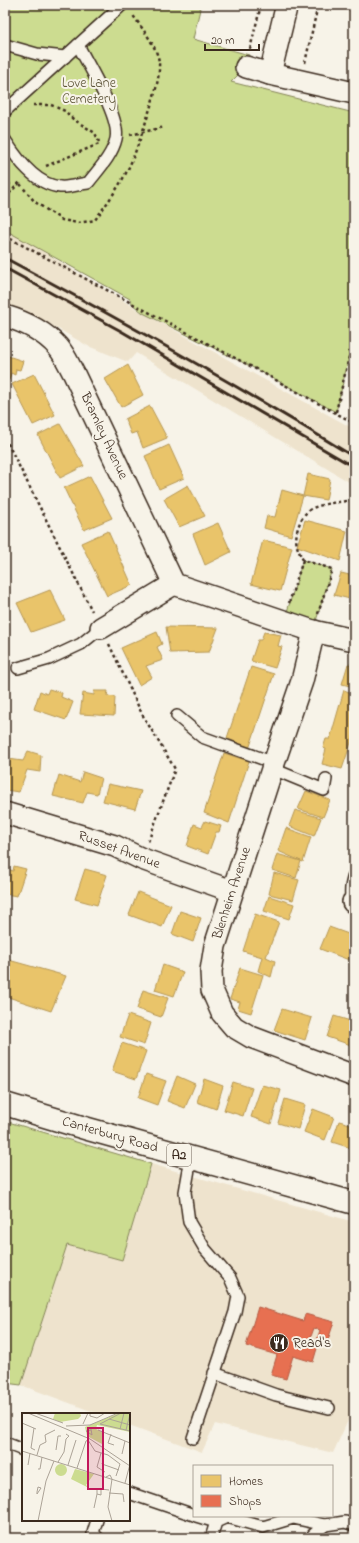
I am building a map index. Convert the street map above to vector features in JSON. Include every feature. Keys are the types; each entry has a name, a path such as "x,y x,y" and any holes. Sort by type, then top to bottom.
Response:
{"main road":[{"name":"Canterbury Road","path":"5,1104 354,1203"}],"street":[{"path":"270,74 286,8"},
{"path":"246,67 354,93"},
{"name":"Bramley Avenue","path":"5,316 25,322 44,334 59,348 74,374 174,584"},
{"path":"101,628 174,584 314,631 354,640"},
{"name":"Blenheim Avenue","path":"314,631 302,681 215,946 212,971 212,990 222,1013 234,1027 251,1037 354,1076"},
{"name":"Russet Avenue","path":"5,814 115,846 142,859 232,891"}],"lane":[{"path":"6,110 122,5"},
{"path":"5,45 37,54 65,57"},
{"path":"5,140 14,154 32,173 44,182 60,187 88,183 107,160 116,139 116,126 99,84 78,45"},
{"path":"18,668 49,659 74,647 101,628"},
{"path":"177,716 202,737 273,766 324,790 326,779"},
{"path":"354,876 350,889 350,896 354,902"},
{"path":"191,1158 185,1192 189,1222 205,1249 230,1278 238,1296 235,1312 193,1438"},
{"path":"214,1373 276,1395 329,1408"},
{"path":"5,1443 22,1450"},
{"path":"130,1493 193,1515"},
{"path":"198,1517 216,1522 227,1517 263,1527 293,1518 325,1525 345,1522 354,1524"},
{"path":"97,1521 93,1533 98,1538"},
{"path":"211,1538 216,1522"},
{"path":"312,1538 313,1535 325,1525"}],"path":[{"path":"246,67 261,5"},
{"path":"300,81 318,5"},
{"path":"6,110 32,105 51,105 65,111 73,119 95,133 99,144"},
{"path":"5,198 19,183 32,173 62,158 99,144 165,126"},
{"path":"5,236 336,412 354,424"},
{"path":"336,412 354,336"},
{"path":"284,621 303,560 297,546 297,533 300,522 309,510 326,504 354,500"},
{"path":"303,560 332,569 314,631"}],"shaded area":[{"path":"5,228 143,313 354,429 354,485 136,353 128,362 88,346 48,323 5,303"},
{"path":"151,1164 354,1222 354,1415 351,1414 333,1453 215,1424 202,1452 130,1425 130,1413 96,1413 21,1385 67,1245 122,1260"}],"green space":[{"name":"Love Lane Cemetery","path":"5,5 201,5 193,39 249,55 246,67 231,82 354,113 354,336 336,412 252,367 143,313 132,304 130,299 5,230 5,190 11,184 5,178"},
{"path":"303,560 332,569 315,624 286,615"},
{"path":"5,1121 151,1164 122,1260 67,1245 21,1385 5,1383"}],"building: Homes":[{"path":"5,355 23,361 20,370 16,369 15,375 11,373 9,380 5,378"},
{"path":"128,365 143,395 121,407 105,379"},
{"path":"34,374 55,415 33,425 12,384"},
{"path":"150,406 167,438 143,448 137,432 131,434 125,419"},
{"path":"60,424 84,466 60,478 38,435"},
{"path":"169,445 184,478 159,489 145,456"},
{"path":"308,474 330,479 326,500 303,496"},
{"path":"90,476 112,518 84,530 64,488"},
{"path":"188,485 205,516 179,527 164,499"},
{"path":"282,490 303,496 291,536 264,528 267,516 275,517"},
{"path":"305,520 347,531 340,561 297,546"},
{"path":"218,523 231,552 205,565 193,534"},
{"path":"108,531 132,585 107,596 81,543"},
{"path":"263,540 292,547 280,591 251,584"},
{"path":"341,573 354,576 354,600 334,595"},
{"path":"50,590 65,620 31,632 17,603"},
{"path":"166,627 218,628 209,652 170,653"},
{"path":"157,632 162,644 157,647 163,660 146,666 152,677 139,685 121,648"},
{"path":"264,632 281,635 278,646 282,647 275,668 251,661 258,640 261,640"},
{"path":"348,664 354,665 354,687 342,684"},
{"path":"251,667 274,674 249,749 227,738"},
{"path":"49,689 62,693 61,697 73,702 66,720 34,709 40,691 47,694"},
{"path":"344,690 354,694 354,734 342,769 322,764 326,749 323,748 326,739 330,739"},
{"path":"94,691 108,691 107,696 115,697 114,716 80,714 83,693 94,695"},
{"path":"28,751 41,755 40,772 27,770 19,792 5,790 5,771 8,759 23,761"},
{"path":"224,753 249,761 229,823 204,813"},
{"path":"83,772 101,778 97,794 87,792 83,803 53,796 59,775 80,782"},
{"path":"108,784 141,791 135,809 103,801"},
{"path":"306,791 330,800 323,817 298,809"},
{"path":"295,810 321,818 314,836 289,826"},
{"path":"205,821 221,826 219,832 216,832 208,854 187,846 194,824 202,827"},
{"path":"286,828 311,837 303,862 278,851"},
{"path":"277,854 301,861 296,878 272,870"},
{"path":"14,866 26,869 17,896 5,894 5,868 13,871"},
{"path":"85,869 107,875 97,905 75,899"},
{"path":"274,873 299,880 293,900 269,894"},
{"path":"138,892 171,905 162,927 129,915"},
{"path":"269,896 294,904 289,919 264,911"},
{"path":"180,911 201,918 193,942 172,934"},
{"path":"255,914 279,922 266,957 275,961 271,977 258,971 262,957 243,951"},
{"path":"329,927 354,936 354,945 349,960 320,949"},
{"path":"5,959 66,976 51,1011 5,996"},
{"path":"163,965 183,972 174,996 155,990"},
{"path":"240,968 263,975 251,1013 238,1009 240,1002 230,999"},
{"path":"143,990 168,998 161,1017 137,1009"},
{"path":"282,1009 312,1018 305,1040 274,1030"},
{"path":"128,1015 151,1023 144,1045 120,1037"},
{"path":"334,1016 354,1022 354,1046 327,1037"},
{"path":"122,1043 146,1051 136,1079 112,1071"},
{"path":"146,1074 166,1081 157,1105 138,1098"},
{"path":"177,1076 195,1084 185,1108 167,1101"},
{"path":"204,1079 223,1086 216,1109 197,1102"},
{"path":"233,1082 252,1088 243,1116 224,1110"},
{"path":"262,1085 281,1090 271,1124 251,1117"},
{"path":"285,1099 305,1105 298,1129 278,1123"},
{"path":"313,1109 334,1117 325,1140 304,1132"},
{"path":"339,1121 354,1125 354,1149 332,1142"}],"building: Shops":[{"name":"Read's","path":"258,1307 303,1321 305,1314 334,1322 327,1343 317,1340 320,1330 314,1328 309,1342 318,1345 313,1362 293,1356 286,1379 271,1375 277,1355 246,1346"}],"railway":[{"path":"5,258 181,355 354,457"},
{"path":"5,268 121,331 354,467"}],"place":[{"name":"Read's","path":"279,1343"}]}
